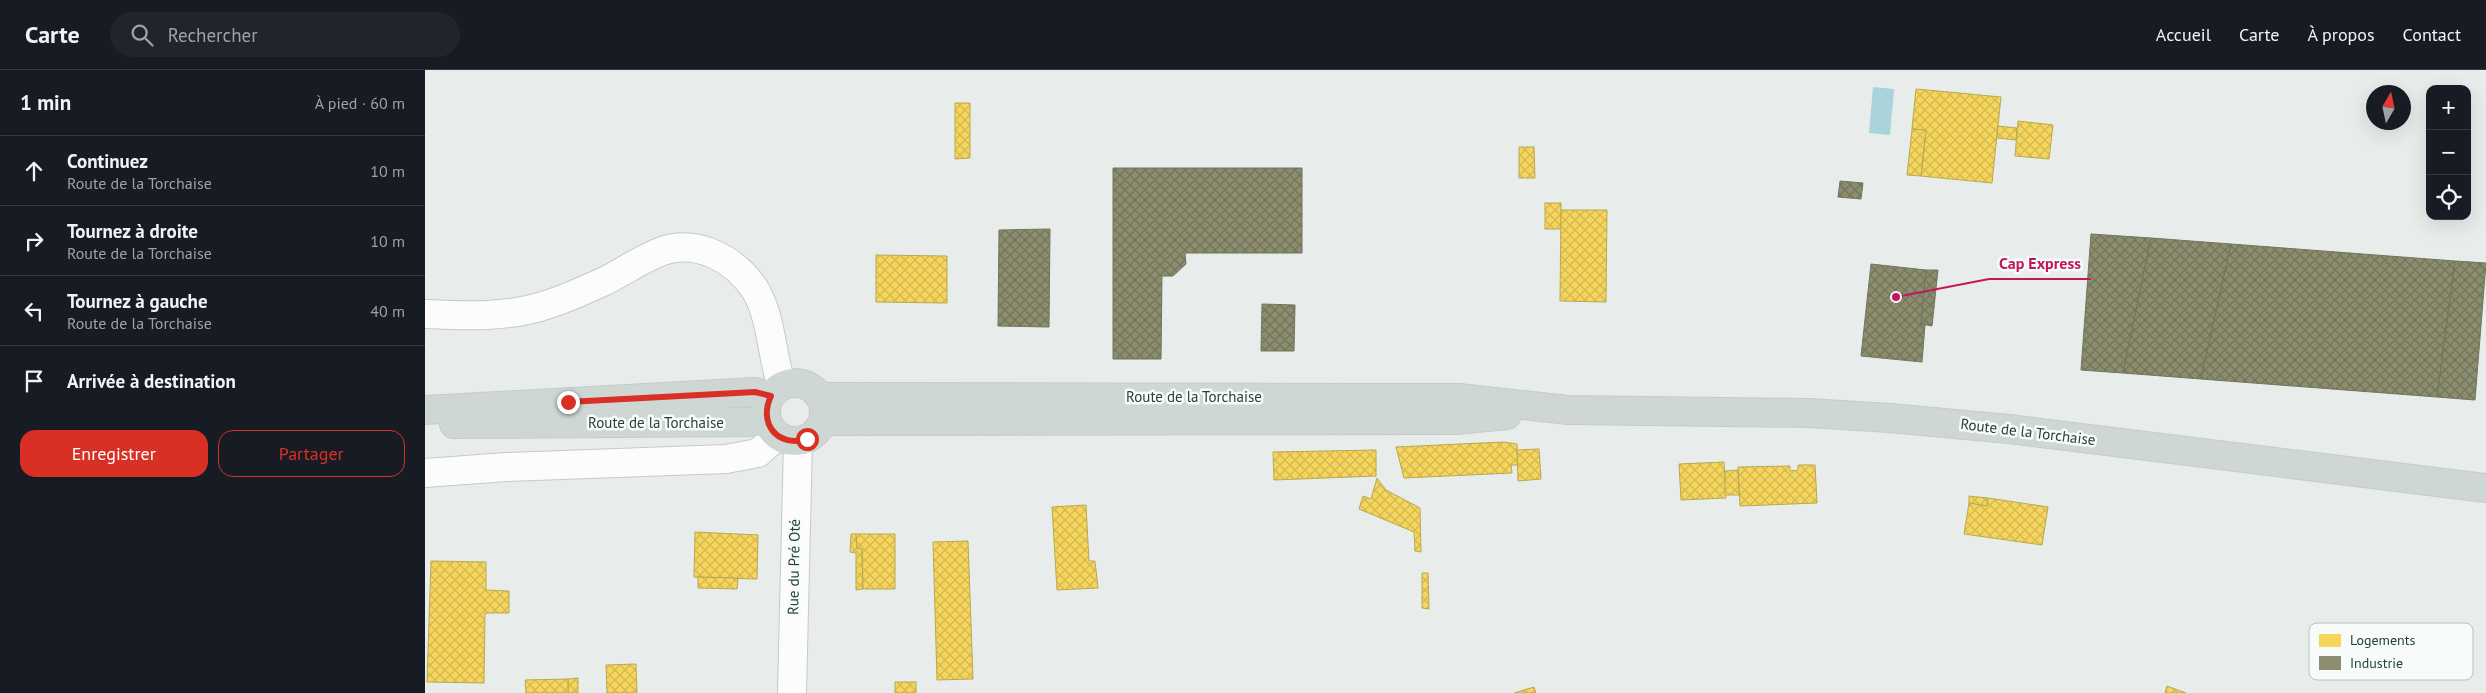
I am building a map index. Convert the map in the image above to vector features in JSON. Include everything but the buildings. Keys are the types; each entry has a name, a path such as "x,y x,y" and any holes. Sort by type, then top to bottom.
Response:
{"main road":[{"name":"Route de la Torchaise","path":"425,410 474,405 776,391 799,383 814,390 822,409 1456,420 1568,410 1809,413 1891,418 2019,430 2486,488"},
{"path":"776,391 765,413 781,433 814,435 822,409"},
{"name":"Route de la Torchaise","path":"425,424 781,433"}],"street":[{"path":"425,314 502,315 548,305 604,281 643,259 664,250 687,248 708,251 733,265 743,274 755,290 765,314 775,352 776,391"},
{"path":"425,473 506,467 726,459 758,453 781,433"},
{"name":"Rue du Pré Oté","path":"781,433 792,693"}],"water":[{"path":"1873,87 1894,89 1890,135 1869,133"}],"place":[{"name":"Cap Express","path":"1896,297"}],"route":[{"path":"568,402 755,392 771,396 765,413 771,430 777,436 791,442 807,439"}]}
